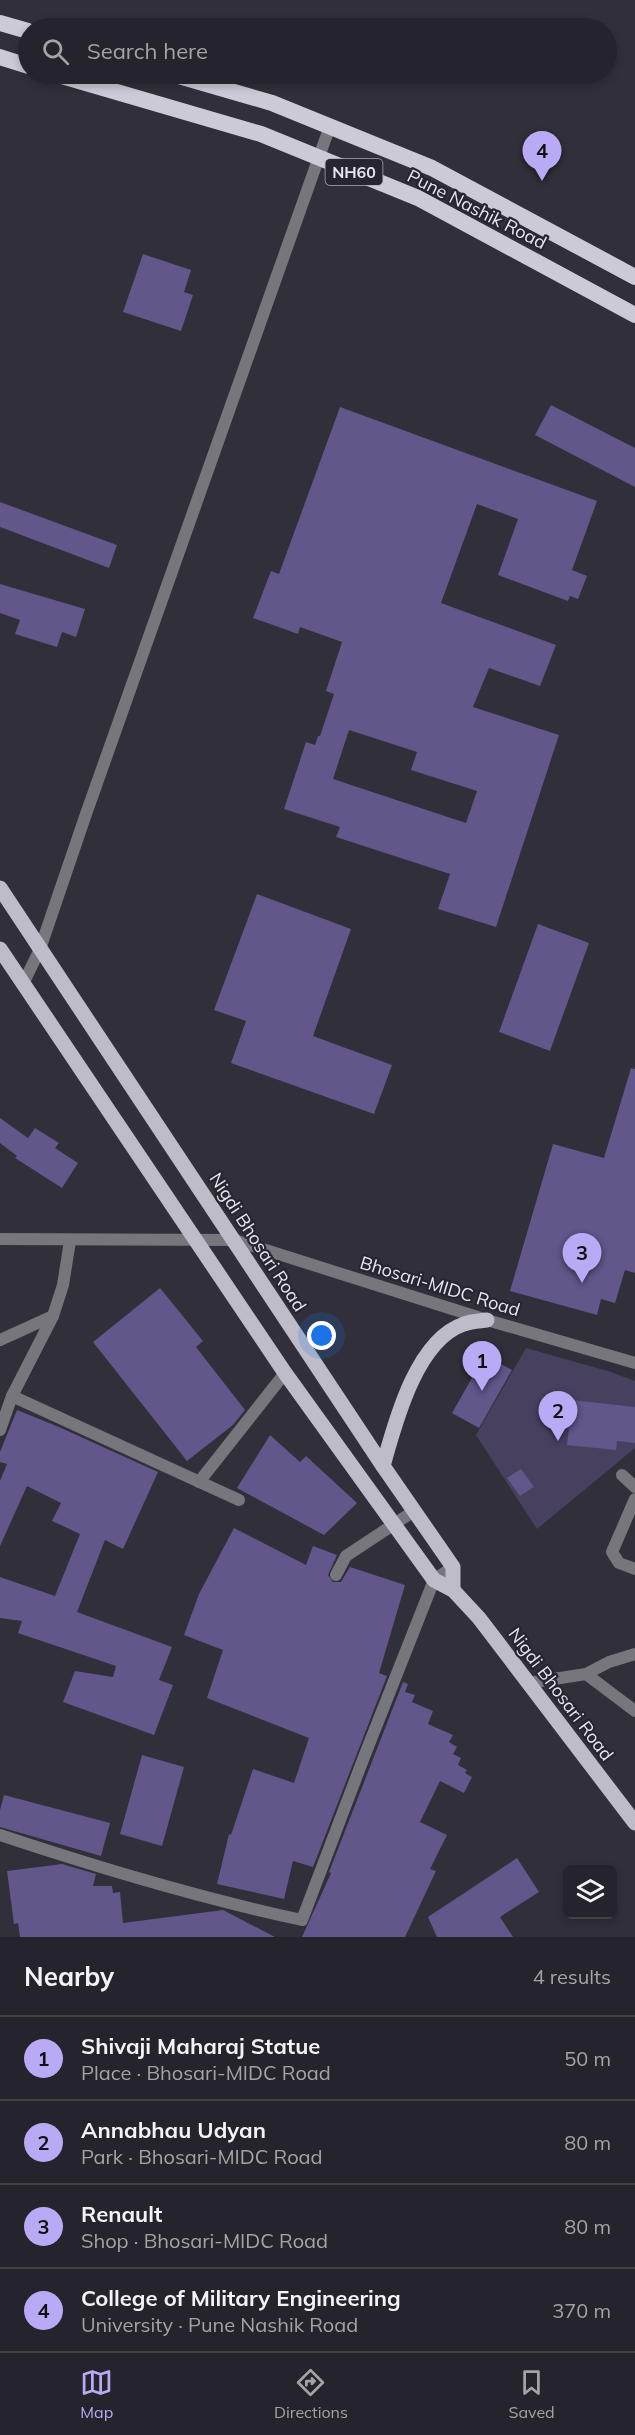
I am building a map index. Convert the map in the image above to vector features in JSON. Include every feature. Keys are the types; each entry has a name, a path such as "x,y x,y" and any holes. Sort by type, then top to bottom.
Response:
{"highway":[{"path":"0,23 18,28"},
{"path":"0,57 18,63"},
{"name":"Pune Nashik Road","path":"89,84 261,134 418,198 635,315"},
{"name":"Pune Nashik Road","path":"206,84 272,103 432,168 635,276"}],"main road":[{"name":"Nigdi Bhosari Road","path":"0,888 382,1466 453,1567"},
{"name":"Nigdi Bhosari Road","path":"0,949 285,1373 434,1580 453,1590 479,1618 635,1823"},
{"path":"382,1466 399,1408 424,1360 453,1329 465,1323 487,1320"},
{"path":"453,1567 453,1590"}],"street":[{"path":"24,982 40,949 330,126"},
{"name":"Bhosari-MIDC Road","path":"0,1239 234,1240 487,1320 635,1363"},
{"path":"0,1430 12,1396 53,1316 63,1285 70,1241"},
{"path":"0,1340 53,1316"},
{"path":"199,1482 285,1373"},
{"path":"12,1396 239,1500"},
{"path":"622,1475 635,1487"},
{"path":"635,1499 612,1552 619,1563 635,1569"},
{"path":"336,1575 346,1556 414,1511"},
{"path":"0,1835 89,1865 217,1901 302,1920 363,1757 434,1580 453,1567"},
{"path":"528,1683 586,1674 609,1662 635,1654"},
{"path":"586,1674 635,1711"}],"shaded area":[{"path":"526,1348 635,1381 635,1448 537,1529 476,1435"}],"building":[{"path":"143,254 191,270 184,292 193,295 181,331 123,312"},
{"path":"551,405 635,448 635,487 535,435"},
{"path":"340,407 597,501 572,570 587,576 578,599 570,596 568,601 498,575 518,519 477,504 441,603 556,645 540,686 489,668 473,707 559,735 496,927 438,909 450,874 336,837 340,827 284,809 306,742 315,745 320,736 334,694 326,691 342,642 300,627 298,634 253,618 271,571 279,574","holes":["349,730 417,752 411,770 477,791 466,823 333,779"]},
{"path":"0,502 117,545 109,568 0,527"},
{"path":"0,584 85,609 76,637 62,632 57,647 15,634 20,620 0,613"},
{"path":"257,894 351,929 313,1036 392,1065 374,1114 231,1063 246,1021 214,1010"},
{"path":"538,924 589,943 550,1051 499,1032"},
{"path":"631,1068 635,1069 635,1273 625,1270 615,1303 601,1299 597,1315 510,1291 553,1144 604,1158"},
{"path":"0,1118 28,1138 35,1128 59,1143 55,1148 78,1163 62,1188 15,1158 17,1156 0,1143"},
{"path":"160,1288 203,1341 196,1347 245,1410 233,1425 187,1461 93,1342"},
{"path":"485,1355 512,1370 479,1428 452,1413"},
{"path":"572,1400 635,1407 635,1443 617,1441 616,1450 567,1445"},
{"path":"17,1410 158,1472 123,1549 105,1540 77,1612 172,1647 159,1680 173,1685 154,1735 63,1702 75,1671 113,1677 116,1666 18,1633 22,1621 0,1618 0,1577 55,1596 80,1534 52,1521 61,1503 27,1486 0,1546 0,1481 7,1464 0,1462 0,1452"},
{"path":"270,1435 300,1462 306,1456 357,1503 324,1535 237,1488"},
{"path":"521,1469 534,1487 520,1496 507,1478"},
{"path":"234,1528 306,1565 313,1546 337,1555 328,1575 333,1582 341,1582 350,1567 405,1585 379,1673 387,1676 313,1867 293,1861 284,1899 217,1884 229,1834 231,1835 253,1769 294,1783 309,1738 207,1698 223,1650 184,1635 199,1594"},
{"path":"403,1682 408,1684 405,1692 415,1695 412,1702 433,1711 428,1724 453,1735 449,1742 457,1747 453,1754 461,1758 458,1765 467,1770 465,1773 472,1777 464,1793 440,1781 420,1822 447,1835 430,1869 436,1871 405,1937 302,1937 331,1873 329,1872"},
{"path":"142,1755 184,1767 162,1846 120,1834"},
{"path":"4,1795 110,1823 101,1856 0,1827 0,1810"},
{"path":"517,1858 539,1892 500,1917 513,1937 437,1937 428,1917"},
{"path":"62,1864 96,1874 93,1886 112,1886 113,1893 120,1892 123,1923 223,1910 275,1937 20,1937 18,1923 14,1924 7,1871"}],"place":[{"name":"College of Military Engineering","path":"542,181"},
{"name":"Renault","path":"582,1283"},
{"name":"Shivaji Maharaj Statue","path":"482,1391"},
{"name":"Annabhau Udyan","path":"558,1441"}]}
